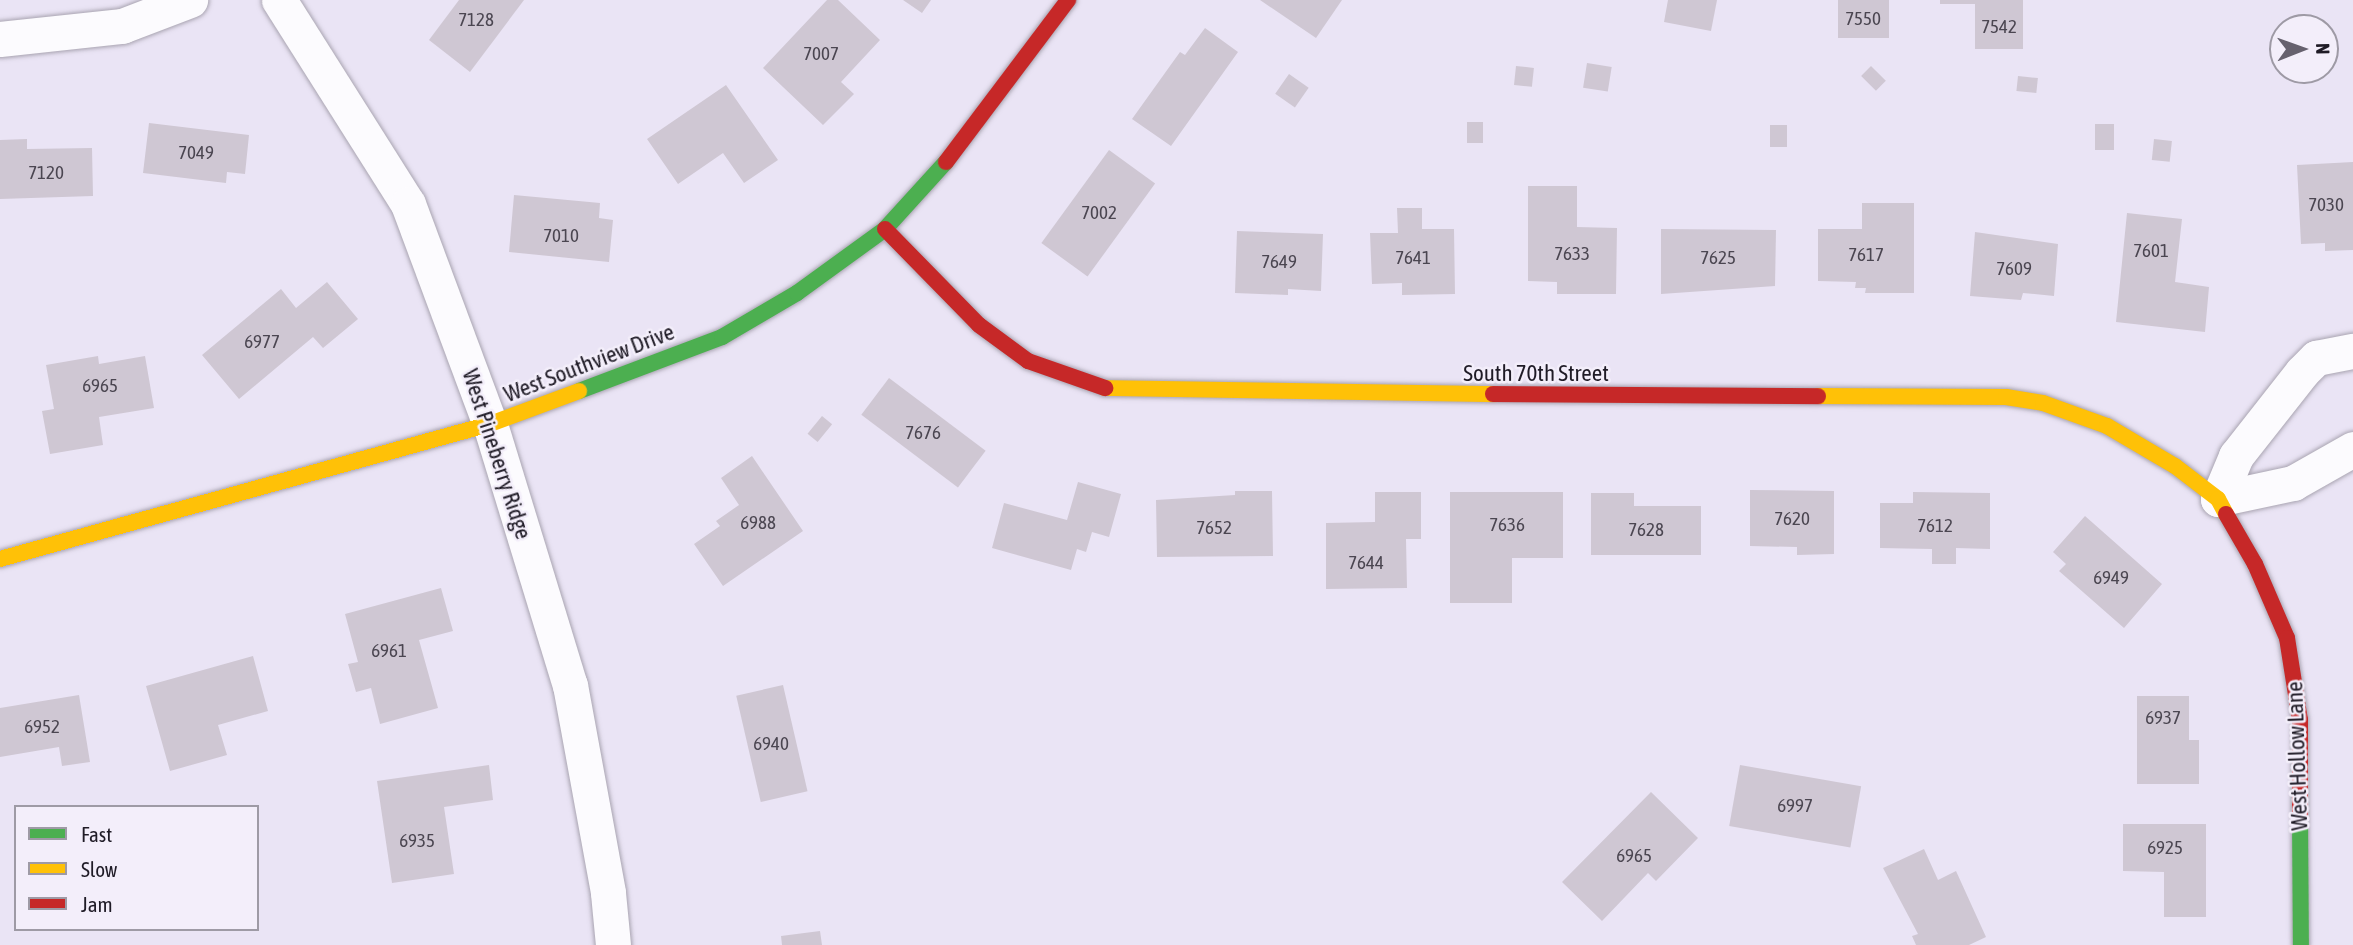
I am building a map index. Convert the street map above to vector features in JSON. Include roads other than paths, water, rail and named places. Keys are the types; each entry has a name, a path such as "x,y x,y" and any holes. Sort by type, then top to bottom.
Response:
{"street":[{"path":"0,39 122,26 190,0"},
{"name":"West Pineberry Ridge","path":"279,0 408,204 490,424 569,685 608,892 613,945"},
{"name":"West Southview Drive","path":"0,559 490,424 722,337 797,293 885,229 950,158 1068,0"},
{"name":"South 70th Street","path":"885,229 979,326 1028,361 1074,381 1116,391 2006,397 2043,403 2107,425 2175,466 2218,499"},
{"path":"2218,499 2236,456 2302,372 2316,358 2353,351"},
{"path":"2218,499 2293,483 2353,449"},
{"name":"West Hollow Lane","path":"2218,499 2255,564 2287,638 2297,682 2301,945"}]}
